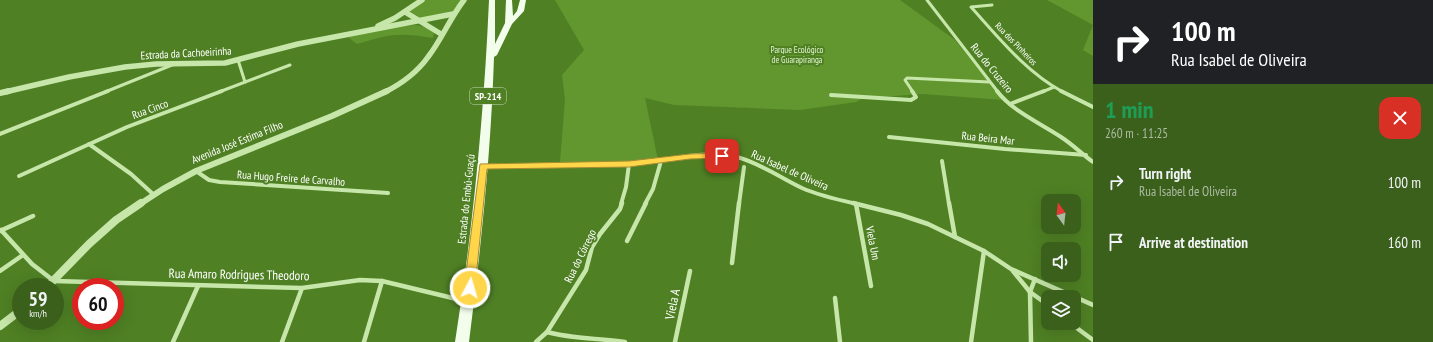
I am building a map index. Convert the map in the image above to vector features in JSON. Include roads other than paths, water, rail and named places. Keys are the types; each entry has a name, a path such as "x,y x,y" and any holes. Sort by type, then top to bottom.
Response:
{"main road":[{"name":"Estrada do Embú-Guaçú","path":"462,342 468,302 483,166 491,58 492,0"},
{"name":"Estrada do Embú-Guaçú","path":"491,58 505,28 509,23 509,0"},
{"path":"509,23 519,14 523,0"}],"street":[{"name":"Estrada da Cachoeirinha","path":"373,29 405,12 422,0"},
{"name":"Avenida José Estima Filho","path":"57,278 89,244 106,229 129,210 154,194 196,171 380,95 406,78 428,58 453,14 464,0"},
{"name":"Rua do Cruzeiro","path":"927,0 942,17 996,91 1010,104 1053,131 1086,155 1093,162"},
{"name":"Rua dos Pinheiros","path":"992,5 971,8 1020,61 1054,87 1093,107"},
{"path":"405,12 441,34"},
{"name":"Estrada da Cachoeirinha","path":"0,93 93,72 156,64 212,64 238,60 298,44 453,14"},
{"path":"238,60 245,82"},
{"path":"0,134 176,63"},
{"name":"Rua Cinco","path":"19,176 127,127 290,66"},
{"path":"831,95 911,100 916,97 906,80 907,78 989,82"},
{"path":"1010,104 1054,87"},
{"name":"Rua Beira Mar","path":"889,137 1005,149 1086,155"},
{"path":"89,144 131,174 154,194"},
{"name":"Rua Isabel de Oliveira","path":"483,166 629,164 707,156 722,156 744,163 824,196 921,222 984,251 1011,269 1093,305"},
{"path":"627,241 653,189 661,161"},
{"path":"942,161 955,237"},
{"path":"732,263 744,163"},
{"name":"Rua do Córrego","path":"536,342 547,332 586,270 592,247 600,234 620,209 626,187 629,164"},
{"name":"Rua Hugo Freire de Carvalho","path":"196,171 209,180 220,182 388,193"},
{"name":"Viela Um","path":"856,204 871,286"},
{"path":"33,216 1,230 23,254 49,278"},
{"path":"971,342 984,251"},
{"path":"0,271 23,254"},
{"path":"1011,269 1030,292 1041,301"},
{"name":"Viela A","path":"675,342 690,272"},
{"path":"1031,342 1030,292 1035,279"},
{"name":"Rua Amaro Rodrigues Theodoro","path":"64,281 302,288 360,280 382,281 468,302"},
{"path":"364,342 382,281"},
{"path":"173,342 198,286"},
{"path":"282,342 302,288"},
{"path":"835,298 840,342"},
{"path":"0,326 12,317"},
{"path":"1079,330 1093,340"},
{"path":"547,332 565,336 598,338 625,342"}],"park label":[{"name":"Parque Ecológico de Guarapiranga","path":"797,56"}]}
